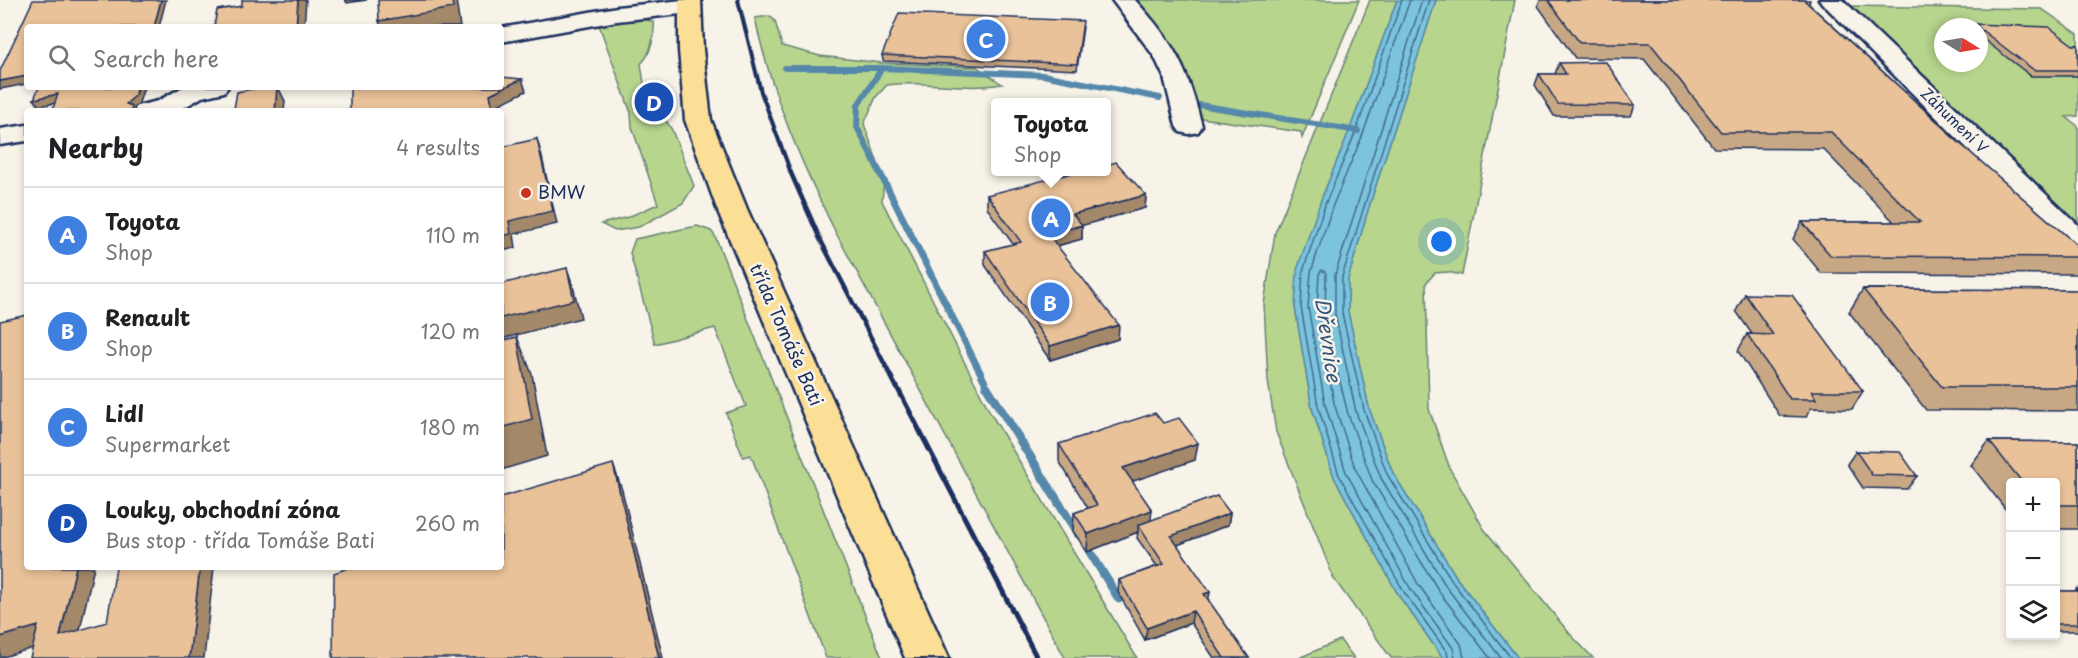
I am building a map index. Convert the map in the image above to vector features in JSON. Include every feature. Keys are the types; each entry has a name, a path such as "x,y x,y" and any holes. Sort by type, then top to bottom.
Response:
{"main road":[{"name":"třída Tomáše Bati","path":"690,3 692,62 701,130 732,209 927,658"}],"street":[{"path":"1123,0 1149,31 1168,60 1175,75 1189,126"},
{"name":"Záhumení V","path":"1830,0 2078,242"},
{"path":"508,34 690,3"},
{"path":"161,108 203,90"},
{"path":"0,137 24,133"}],"green space":[{"path":"1134,0 1359,0 1302,138 1301,132 1201,118 1180,56"},
{"path":"1370,0 1397,0 1350,129 1321,200 1295,307 1312,408 1334,477 1399,596 1443,658 1391,658 1334,579 1276,432 1268,381 1264,304 1275,233"},
{"path":"1436,0 1515,0 1462,275 1447,272 1435,273 1426,283 1429,409 1450,469 1484,529 1570,634 1593,658 1518,658 1458,580 1392,471 1369,408 1348,312 1348,279"},
{"path":"1848,6 2042,9 2078,34 2078,116 2066,117 2078,126 2078,232"},
{"path":"632,16 654,22 652,44 641,64 648,109 660,111 672,130 694,186 683,203 639,227 615,231 601,224 628,217 658,204 632,127 631,113 599,25"},
{"path":"770,16 775,21 782,46 820,56 882,63 977,67 1002,84 988,86 887,85 876,97 864,124 884,180 882,201 991,414 1137,658 1065,658 837,235 812,182 779,102 755,18"},
{"path":"697,226 711,231 715,236 882,658 826,658 751,455 743,457 726,413 746,406 715,328 655,344 630,253 635,239"},
{"path":"1340,640 1354,658 1299,658"}],"water":[{"name":"Dřevnice","path":"1397,0 1436,0 1348,279 1348,312 1369,408 1392,471 1458,580 1518,658 1443,658 1399,596 1334,477 1312,408 1295,307 1297,270 1321,200 1350,129"}],"building":[{"path":"33,0 161,0 155,24 24,24 24,77 0,81 0,71"},
{"path":"242,0 298,0 296,24 215,24 217,10 242,6"},
{"path":"378,0 452,0 453,8 379,21"},
{"path":"1548,0 1804,0 1950,133 1948,133 2078,246 2078,257 1831,256 1802,222 1920,222 1831,132 1721,132 1650,43 1580,43"},
{"path":"899,13 1083,21 1077,64 882,55"},
{"path":"1988,25 2049,27 2073,45 2078,45 2078,70 2034,70 1988,35"},
{"path":"1606,62 1635,105 1558,104 1539,74 1566,74 1559,63"},
{"path":"504,77 522,79 504,87"},
{"path":"38,90 136,90 135,96 126,104 132,106 132,108 53,108 58,94 34,99"},
{"path":"277,90 275,108 234,108 237,92"},
{"path":"350,90 499,90 490,94 492,108 350,108"},
{"name":"BMW","path":"537,139 553,211 509,221 511,234 504,235 504,146"},
{"path":"1116,162 1146,195 1073,214 1082,225 1048,234 1119,325 1050,346 985,251 1021,242 987,195 1061,176 1111,176 1111,164"},
{"path":"567,268 574,300 504,317 504,283"},
{"path":"1863,289 2078,290 2078,387 1942,387"},
{"path":"1745,294 1792,295 1863,391 1812,391 1816,399 1790,399 1747,334 1773,335"},
{"path":"24,316 24,570 75,570 60,636 107,622 116,570 200,570 189,658 30,658 38,626 0,637 0,321"},
{"path":"517,337 532,419 504,427 504,340"},
{"path":"1155,413 1163,423 1179,418 1198,443 1123,468 1152,510 1088,534 1074,513 1097,505 1059,444"},
{"path":"1989,441 2078,442 2078,505 2060,505 2060,478 2019,478"},
{"path":"1856,451 1900,452 1917,476 1872,475"},
{"path":"613,464 659,658 333,658 334,573 342,570 504,570 504,496"},
{"path":"1217,496 1230,513 1171,536 1210,592 1204,594 1249,658 1224,658 1193,611 1147,628 1119,580 1164,564 1138,525"},
{"path":"2060,591 2078,591 2078,624 2060,624"}],"waterway":[{"path":"785,68 882,68"},
{"path":"879,171 857,127 858,105 882,68"},
{"path":"882,68 1043,75 1160,98"},
{"path":"1199,105 1358,131"},
{"path":"879,171 988,388"},
{"path":"987,387 1078,534"},
{"path":"1085,544 1119,599"}],"railway":[{"path":"738,0 761,92 791,173"},
{"path":"790,171 820,239 897,388"},
{"path":"897,387 1037,658"}],"place":[{"name":"Lidl","path":"986,39"},
{"name":"Louky, obchodní zóna","path":"654,102"},
{"name":"BMW","path":"526,193"},
{"name":"Toyota","path":"1051,218"},
{"name":"Renault","path":"1050,302"}]}
